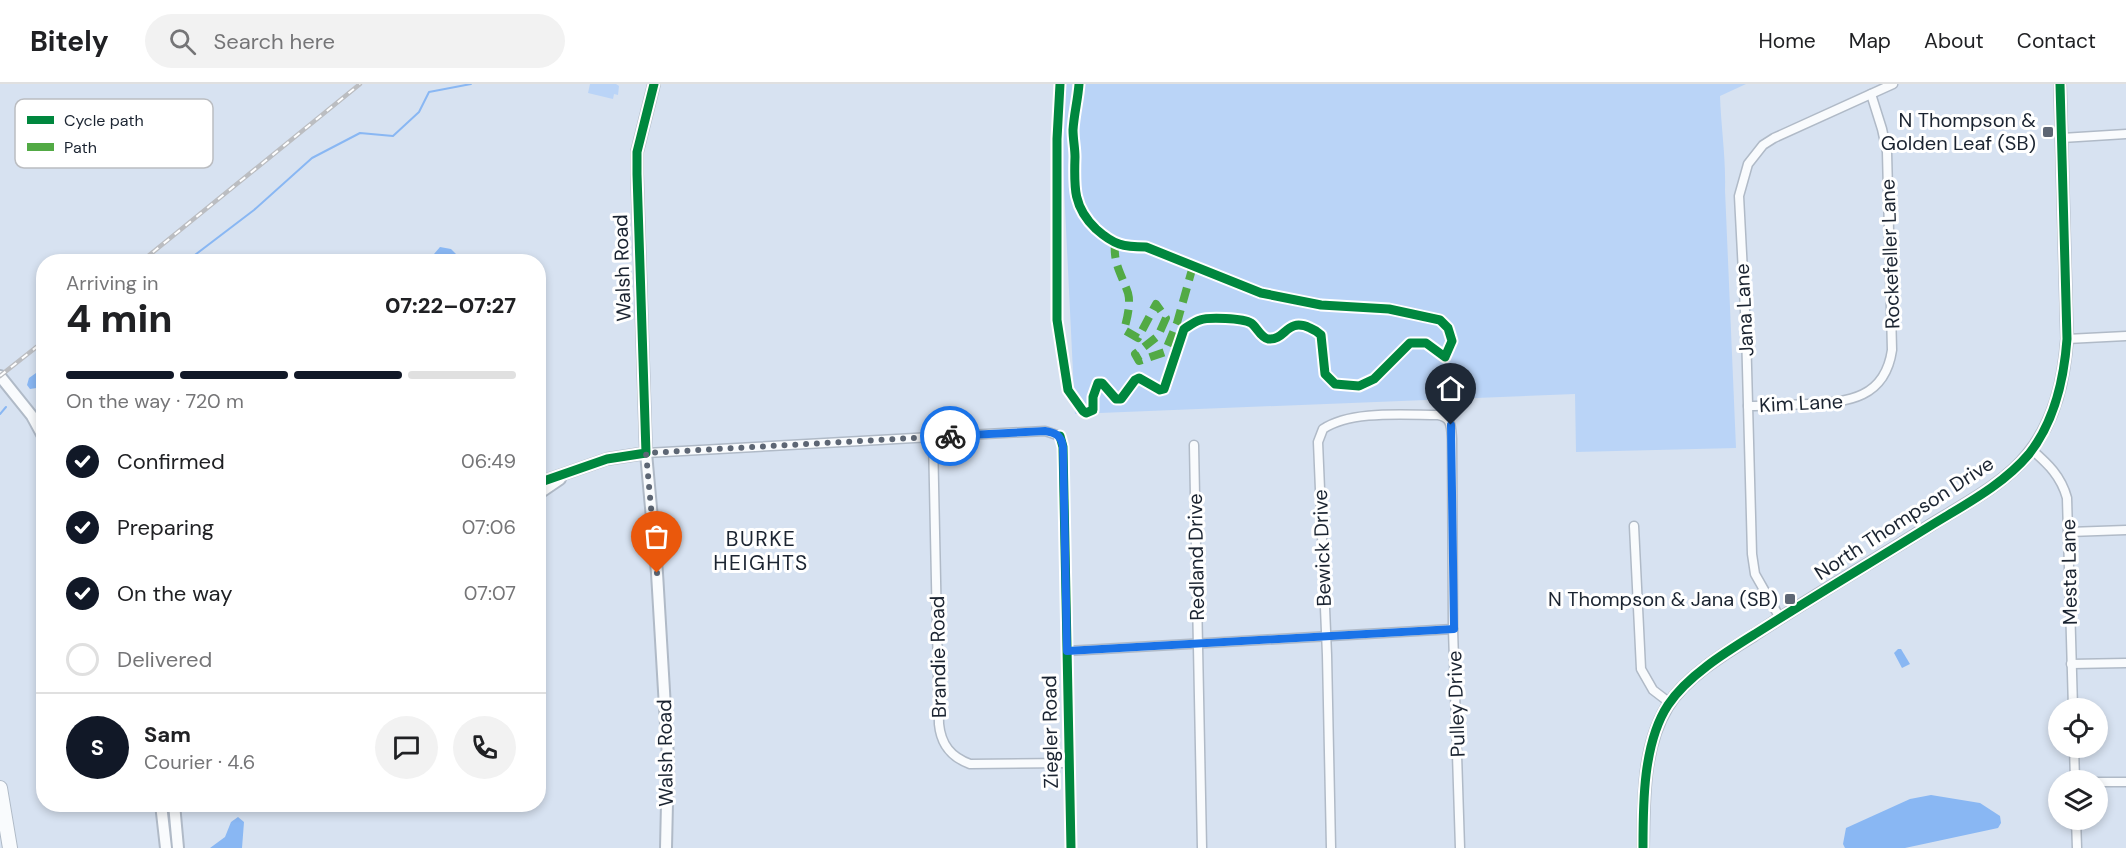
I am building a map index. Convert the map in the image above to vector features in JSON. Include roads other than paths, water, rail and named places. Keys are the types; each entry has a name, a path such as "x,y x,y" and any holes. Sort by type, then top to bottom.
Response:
{"main road":[{"path":"0,788 10,848"}],"street":[{"name":"Walsh Road","path":"654,84 637,152 637,174 646,453 657,573 668,758 666,848"},
{"name":"Jana Lane","path":"1780,618 1764,592 1754,569 1739,195 1748,164 1763,145 1893,84"},
{"name":"North Thompson Drive","path":"1643,848 1645,779 1655,737 1663,715 1685,684 1732,648 1988,490 2032,450 2056,403 2065,365 2067,339 2060,84"},
{"name":"Rockefeller Lane","path":"1871,94 1887,152 1892,350 1890,363 1883,377"},
{"path":"2062,138 2126,134"},
{"path":"2067,339 2126,336"},
{"path":"0,376 36,423"},
{"name":"Kim Lane","path":"1748,406 1819,404 1852,400 1872,389 1883,377"},
{"name":"Bewick Drive","path":"1331,848 1318,442 1323,429 1342,420 1369,416 1438,415 1448,417"},
{"path":"32,416 36,419"},
{"name":"Pulley Drive","path":"1448,417 1452,439 1460,848"},
{"name":"Ziegler Road","path":"933,437 1045,431 1060,436 1063,447 1071,848"},
{"path":"546,480 607,459 646,453 933,437"},
{"name":"Brandie Road","path":"933,437 939,724 942,739 955,758 970,764 1069,763"},
{"name":"Redland Drive","path":"1194,445 1202,848"},
{"name":"Mesta Lane","path":"2032,450 2050,466 2063,484 2068,505 2073,698"},
{"path":"546,489 573,471"},
{"path":"1634,526 1641,669 1654,691 1670,703"},
{"path":"2069,532 2126,530"},
{"path":"1067,651 1454,629"},
{"path":"2071,664 2126,663"},
{"path":"2108,782 2126,782"},
{"path":"161,812 166,848"},
{"path":"175,812 178,848"},
{"path":"2076,830 2077,848"}],"water":[{"path":"440,247 451,249 456,254 434,254"},
{"path":"36,373 36,388 30,389 27,385 29,378"},
{"path":"1901,649 1910,664 1902,668 1894,653"},
{"path":"1931,795 1980,803 2000,816 2001,823 1998,828 1905,848 1845,848 1843,844 1846,828 1910,799"},
{"path":"238,817 244,822 242,848 210,848 225,837 231,822"}],"waterway":[{"path":"196,254 254,210 312,158 360,133 393,136 419,112 429,92 471,84"},
{"path":"0,414 6,407"}],"railway":[{"path":"151,254 360,84"},
{"path":"0,376 36,347"}],"place":[{"name":"N Thompson & Golden Leaf (SB)","path":"2048,132"},
{"name":"N Thompson & Jana (SB)","path":"1790,599"}],"district":[{"name":"BURKE HEIGHTS","path":"761,551"}]}
